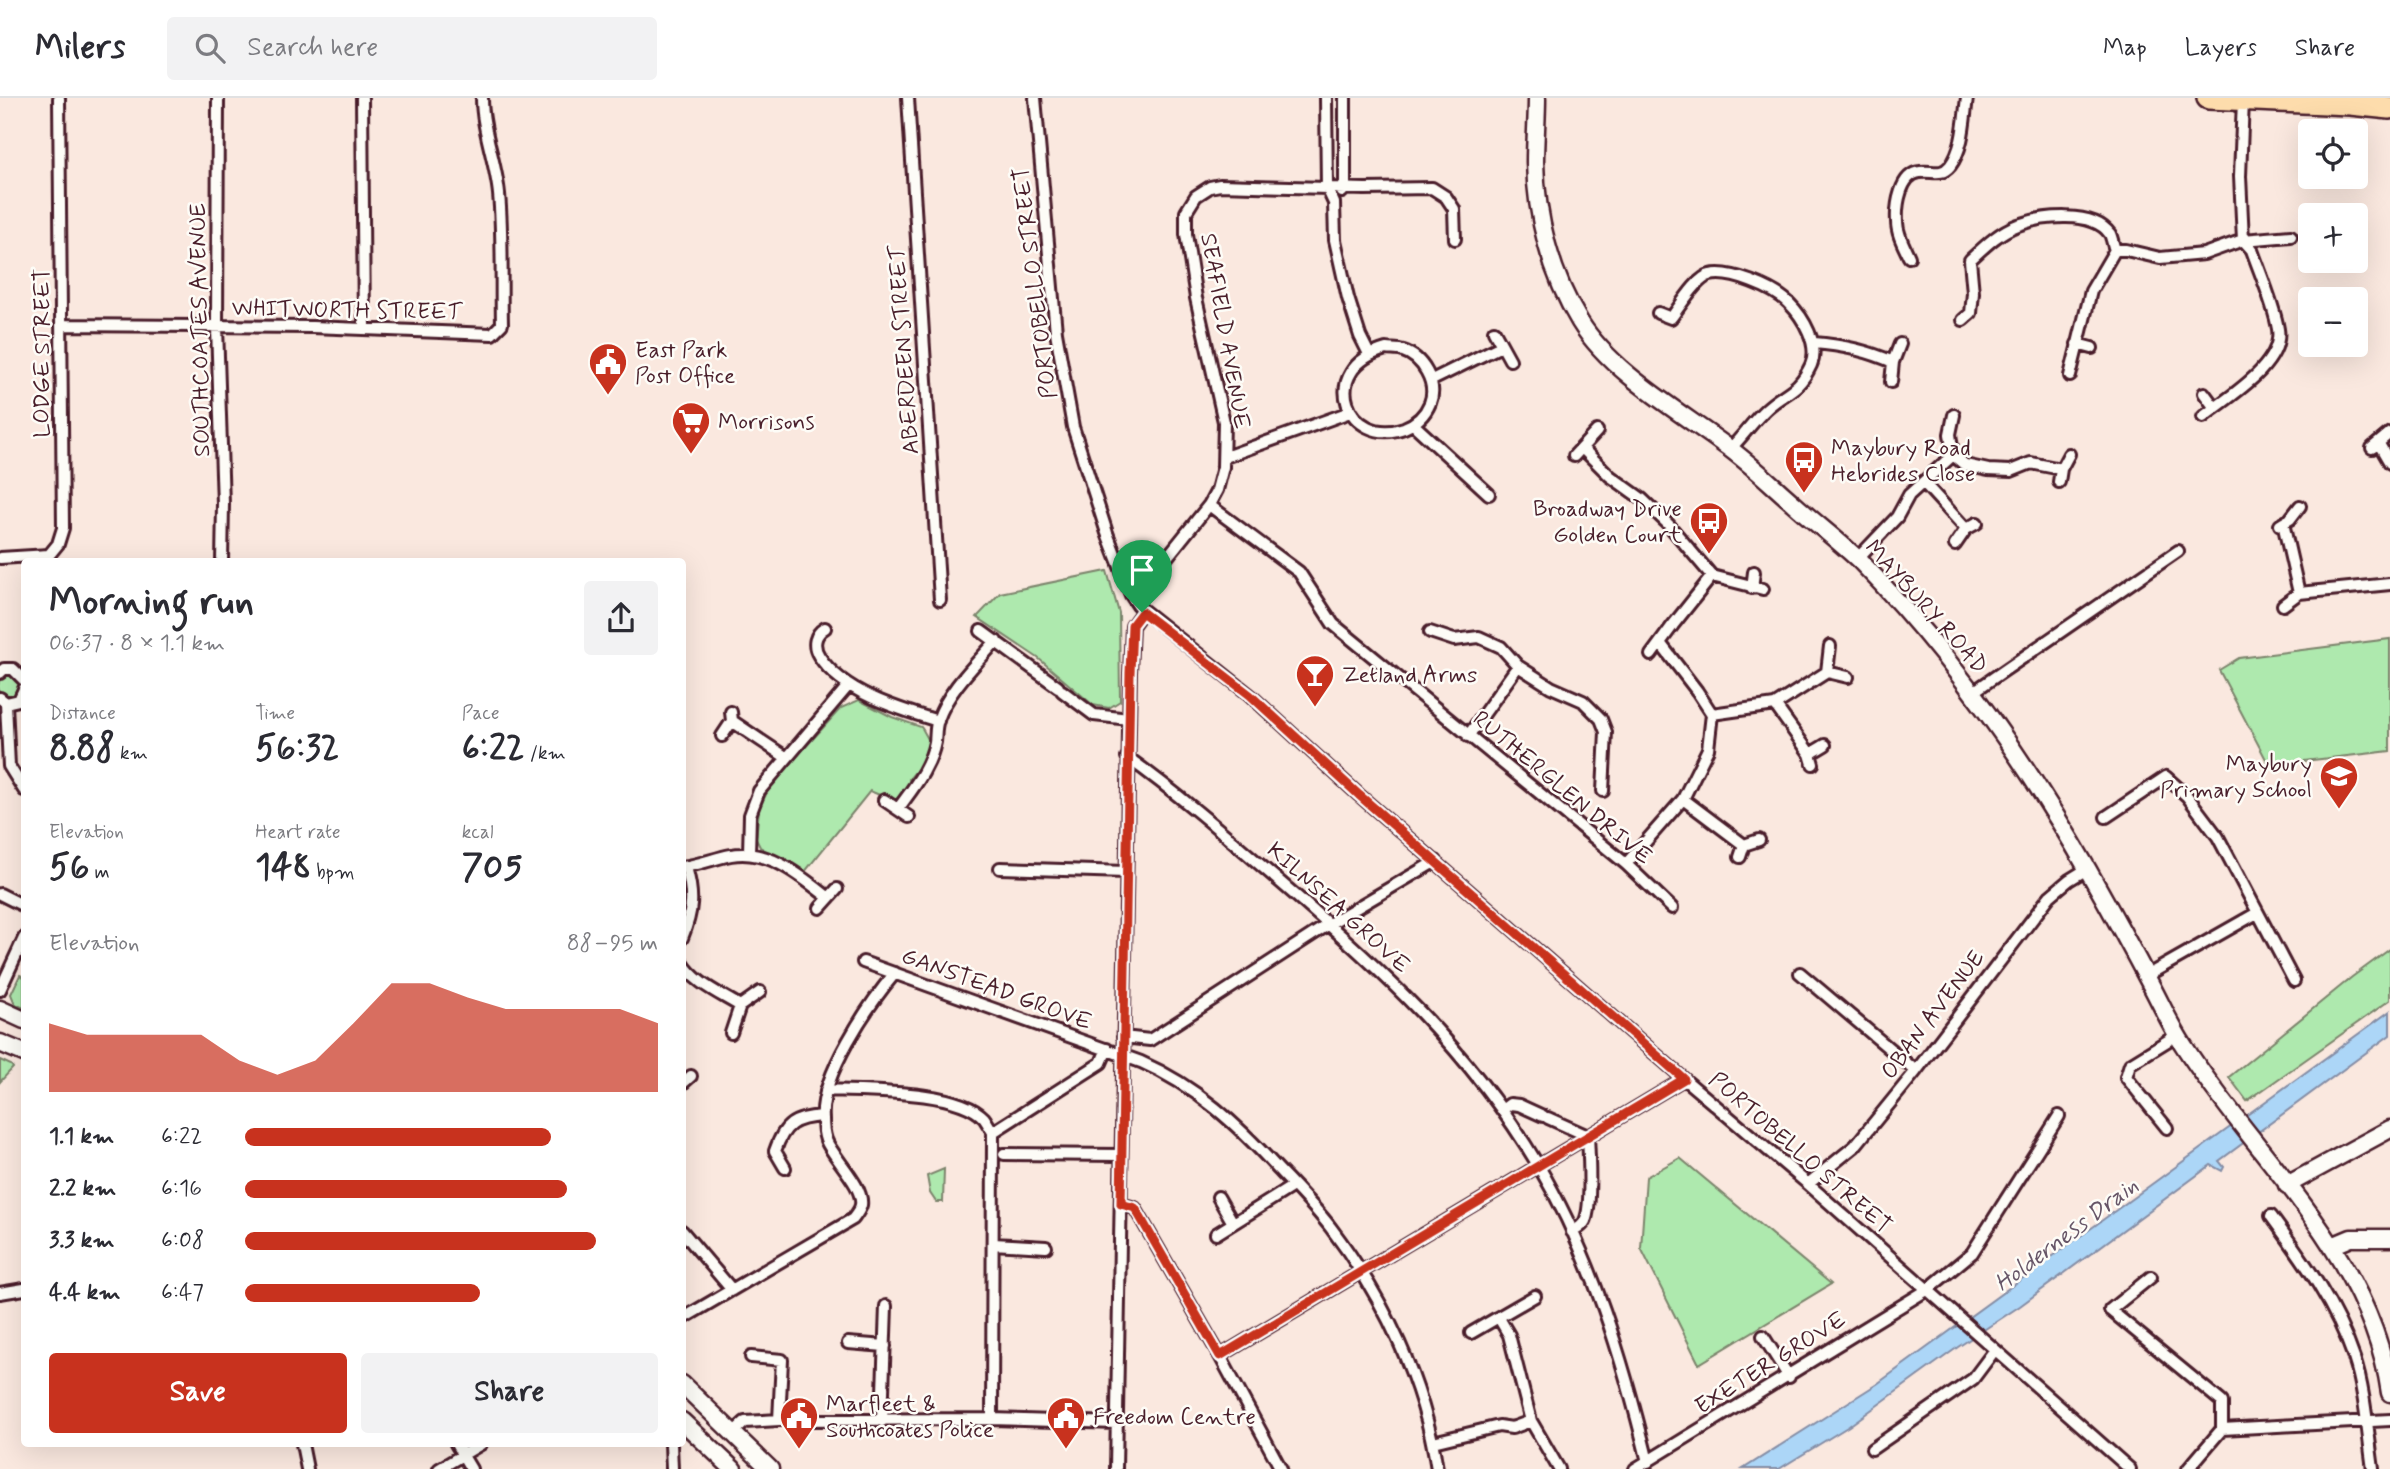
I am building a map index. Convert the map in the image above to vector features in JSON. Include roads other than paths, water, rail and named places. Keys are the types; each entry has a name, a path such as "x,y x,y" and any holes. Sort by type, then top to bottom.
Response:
{"highway":[{"path":"2208,98 2390,108"}],"street":[{"name":"LODGE STREET","path":"0,558 49,555 58,544 63,528 59,98"},
{"name":"SOUTHCOATES AVENUE","path":"218,98 216,327 223,504 222,558"},
{"path":"362,98 363,329"},
{"name":"WHITWORTH STREET","path":"62,325 363,329 492,334 502,324 499,194 482,114 482,98"},
{"name":"ABERDEEN STREET","path":"908,98 940,600"},
{"name":"PORTOBELLO STREET","path":"1035,98 1056,332 1073,427 1107,533 1131,595 1142,612 1250,695 1359,795 1808,1184 2130,1469"},
{"path":"1326,98 1327,188 1334,203 1335,240 1348,299 1369,354"},
{"path":"1334,203 1345,188 1345,98"},
{"name":"MAYBURY ROAD","path":"1537,98 1535,164 1540,215 1550,254 1582,325 1607,355 1663,401 1730,449 1857,559 1922,628 1973,692 2033,779 2087,869 2177,1035 2206,1080 2332,1246 2371,1317 2390,1393"},
{"path":"1910,259 1896,223 1903,186 1909,177 1919,172 1936,174 1950,167 1956,157 1962,135 1966,98"},
{"path":"2203,417 2264,368 2276,351 2279,330 2252,250 2243,240 2240,176 2243,100"},
{"name":"SEAFIELD AVENUE","path":"1131,595 1164,561 1209,505 1217,490 1225,457 1224,422 1196,298 1186,234 1186,212 1196,196 1210,187 1432,188 1446,197 1454,209 1459,223 1455,239"},
{"path":"1964,320 1971,313 1973,293 1970,260 1989,241 2019,225 2056,216 2090,219 2109,234 2115,250"},
{"path":"2115,250 2160,258 2204,254 2243,240 2291,236"},
{"path":"2070,376 2091,291 2115,250"},
{"path":"1658,313 1671,318 1701,278 1710,274 1731,276 1765,286 1788,302 1814,343 1813,363 1797,388 1767,407 1730,449"},
{"path":"1494,331 1510,360"},
{"path":"1814,343 1839,344 1866,350 1893,362"},
{"path":"1891,382 1893,362 1900,344"},
{"path":"2077,344 2092,348"},
{"path":"1432,380 1501,346"},
{"path":"1386,349 1404,351 1420,363 1432,380 1433,397 1428,408 1413,424 1393,432 1375,430 1359,422 1350,412 1345,394 1348,378 1356,364 1369,354 1386,349"},
{"path":"2204,393 2215,408"},
{"path":"1225,457 1350,412"},
{"path":"1950,421 1953,455 1965,465 2011,471 2031,463 2061,469"},
{"path":"1413,424 1489,494"},
{"path":"1597,431 1578,452 1642,499 1668,524 1712,576 1757,588 1754,572"},
{"path":"2390,433 2376,446 2390,463"},
{"path":"2059,482 2068,454"},
{"path":"1857,559 1897,517 1909,495 1953,455"},
{"path":"1924,483 1966,529"},
{"name":"RUTHERGLEN DRIVE","path":"1209,505 1299,572 1334,624 1626,864 1672,908"},
{"path":"2299,593 2281,525 2290,519 2300,506"},
{"path":"1955,545 1966,529 1977,523"},
{"path":"1973,692 2178,551"},
{"path":"1651,655 1712,576"},
{"path":"2283,605 2299,593 2390,584"},
{"path":"1116,1469 1127,757 1132,625 1142,612"},
{"path":"825,628 810,639 822,662 835,676 848,686 937,721"},
{"path":"981,631 1094,716 1129,719"},
{"path":"1430,632 1454,640 1479,637 1501,647 1518,666 1551,687 1583,701 1601,719 1606,732 1603,790"},
{"path":"898,808 928,764 935,743 937,721 961,682 996,641"},
{"path":"1626,864 1683,799 1708,749 1712,714 1660,643"},
{"path":"1828,672 1830,646"},
{"path":"1468,736 1518,666"},
{"path":"0,673 4,669 13,669 21,677"},
{"path":"1712,714 1775,705 1828,672 1848,677"},
{"path":"749,853 750,815 759,790 848,686"},
{"path":"21,696 19,700 3,701 9,766 21,785"},
{"path":"1775,705 1811,759 1825,746"},
{"path":"722,736 732,716 787,758"},
{"name":"KILNSEA GROVE","path":"1127,757 1172,789 1387,976 1441,1031 1502,1110 1539,1166 1572,1232 1616,1343 1648,1462"},
{"path":"2106,817 2166,777 2187,796 2218,837 2294,981"},
{"path":"1683,799 1744,845"},
{"path":"884,800 909,817"},
{"path":"1744,845 1759,840"},
{"path":"1740,857 1744,845"},
{"path":"686,867 749,853 791,869 833,894 820,908"},
{"path":"1123,1037 1150,1040 1329,924 1436,861"},
{"path":"1000,868 1126,872"},
{"name":"OBAN AVENUE","path":"1808,1184 1855,1146 2050,896 2087,869"},
{"path":"686,870 692,890 691,917 686,929"},
{"path":"0,894 21,904"},
{"path":"2146,976 2257,913"},
{"path":"0,990 21,944"},
{"name":"GANSTEAD GROVE","path":"863,962 1123,1055 1163,1072 1212,1105 1250,1139 1330,1226 1362,1272 1393,1328 1417,1387 1433,1442 1437,1469"},
{"path":"686,968 707,986 740,1006"},
{"path":"686,1317 853,1219 861,1207 860,1195 826,1140 822,1116 826,1090 847,1043 895,973"},
{"path":"1800,973 1916,1071"},
{"path":"731,1032 740,1006 760,992"},
{"path":"0,1009 21,1019"},
{"path":"2167,1128 2126,1077 2130,1064 2177,1035"},
{"path":"0,1043 21,1052"},
{"path":"993,1132 1101,1063 1107,1049"},
{"path":"1220,1356 1684,1079"},
{"path":"826,1090 934,1097 968,1108 983,1118 993,1132 992,1419"},
{"path":"1502,1110 1510,1104 1520,1105 1588,1136"},
{"path":"785,1168 775,1151 780,1137 789,1125 801,1117 822,1116"},
{"name":"EXETER GROVE","path":"1635,1469 1927,1290 1972,1252 2059,1116"},
{"path":"2287,1185 2390,1129"},
{"path":"1572,1232 1581,1227 1586,1219 1590,1161 1588,1136"},
{"path":"1004,1154 1120,1155"},
{"path":"1216,1234 1293,1186"},
{"path":"1218,1197 1233,1223"},
{"path":"1121,1204 1135,1208 1281,1469"},
{"path":"2271,1216 2336,1311 2355,1361 2373,1469"},
{"path":"686,1236 732,1290"},
{"path":"2332,1246 2351,1238 2390,1238"},
{"path":"993,1244 1046,1247"},
{"path":"2151,1277 2110,1310 2222,1402 2222,1429 2188,1469"},
{"path":"0,1293 21,1290"},
{"path":"1471,1333 1535,1296"},
{"path":"882,1421 886,1306"},
{"path":"1499,1318 1508,1335 1531,1421 1559,1469"},
{"path":"1763,1336 1789,1377"},
{"path":"848,1343 884,1346"},
{"path":"1872,1449 1973,1380 1994,1351"},
{"path":"751,1357 782,1360 779,1420"},
{"path":"686,1388 770,1469"},
{"path":"733,1433 745,1422 779,1420 992,1419 1116,1423"},
{"path":"2222,1429 2390,1420"},
{"path":"1433,1442 1499,1426 1512,1428 1531,1421"},
{"path":"686,1425 733,1469"},
{"path":"303,1447 307,1469"},
{"path":"458,1447 471,1469"},
{"path":"439,1469 476,1447"},
{"path":"671,1447 672,1469"}],"water":[{"path":"2390,1011 2390,1035 2219,1161 2224,1167 2222,1171 2211,1165 2020,1306 1849,1426 1779,1469 1743,1469 1877,1384"}],"place":[{"name":"East Park Post Office","path":"608,396"},
{"name":"Morrisons","path":"691,455"},
{"name":"Maybury Road Hebrides Close","path":"1804,494"},
{"name":"Broadway Drive Golden Court","path":"1709,555"},
{"name":"Zetland Arms","path":"1315,708"},
{"name":"Maybury Primary School","path":"2339,810"},
{"name":"Marfleet & Southcoates Police","path":"799,1450"},
{"name":"Freedom Centre","path":"1066,1450"}],"water label":[{"name":"Holderness Drain","path":"2066,1234"}]}
